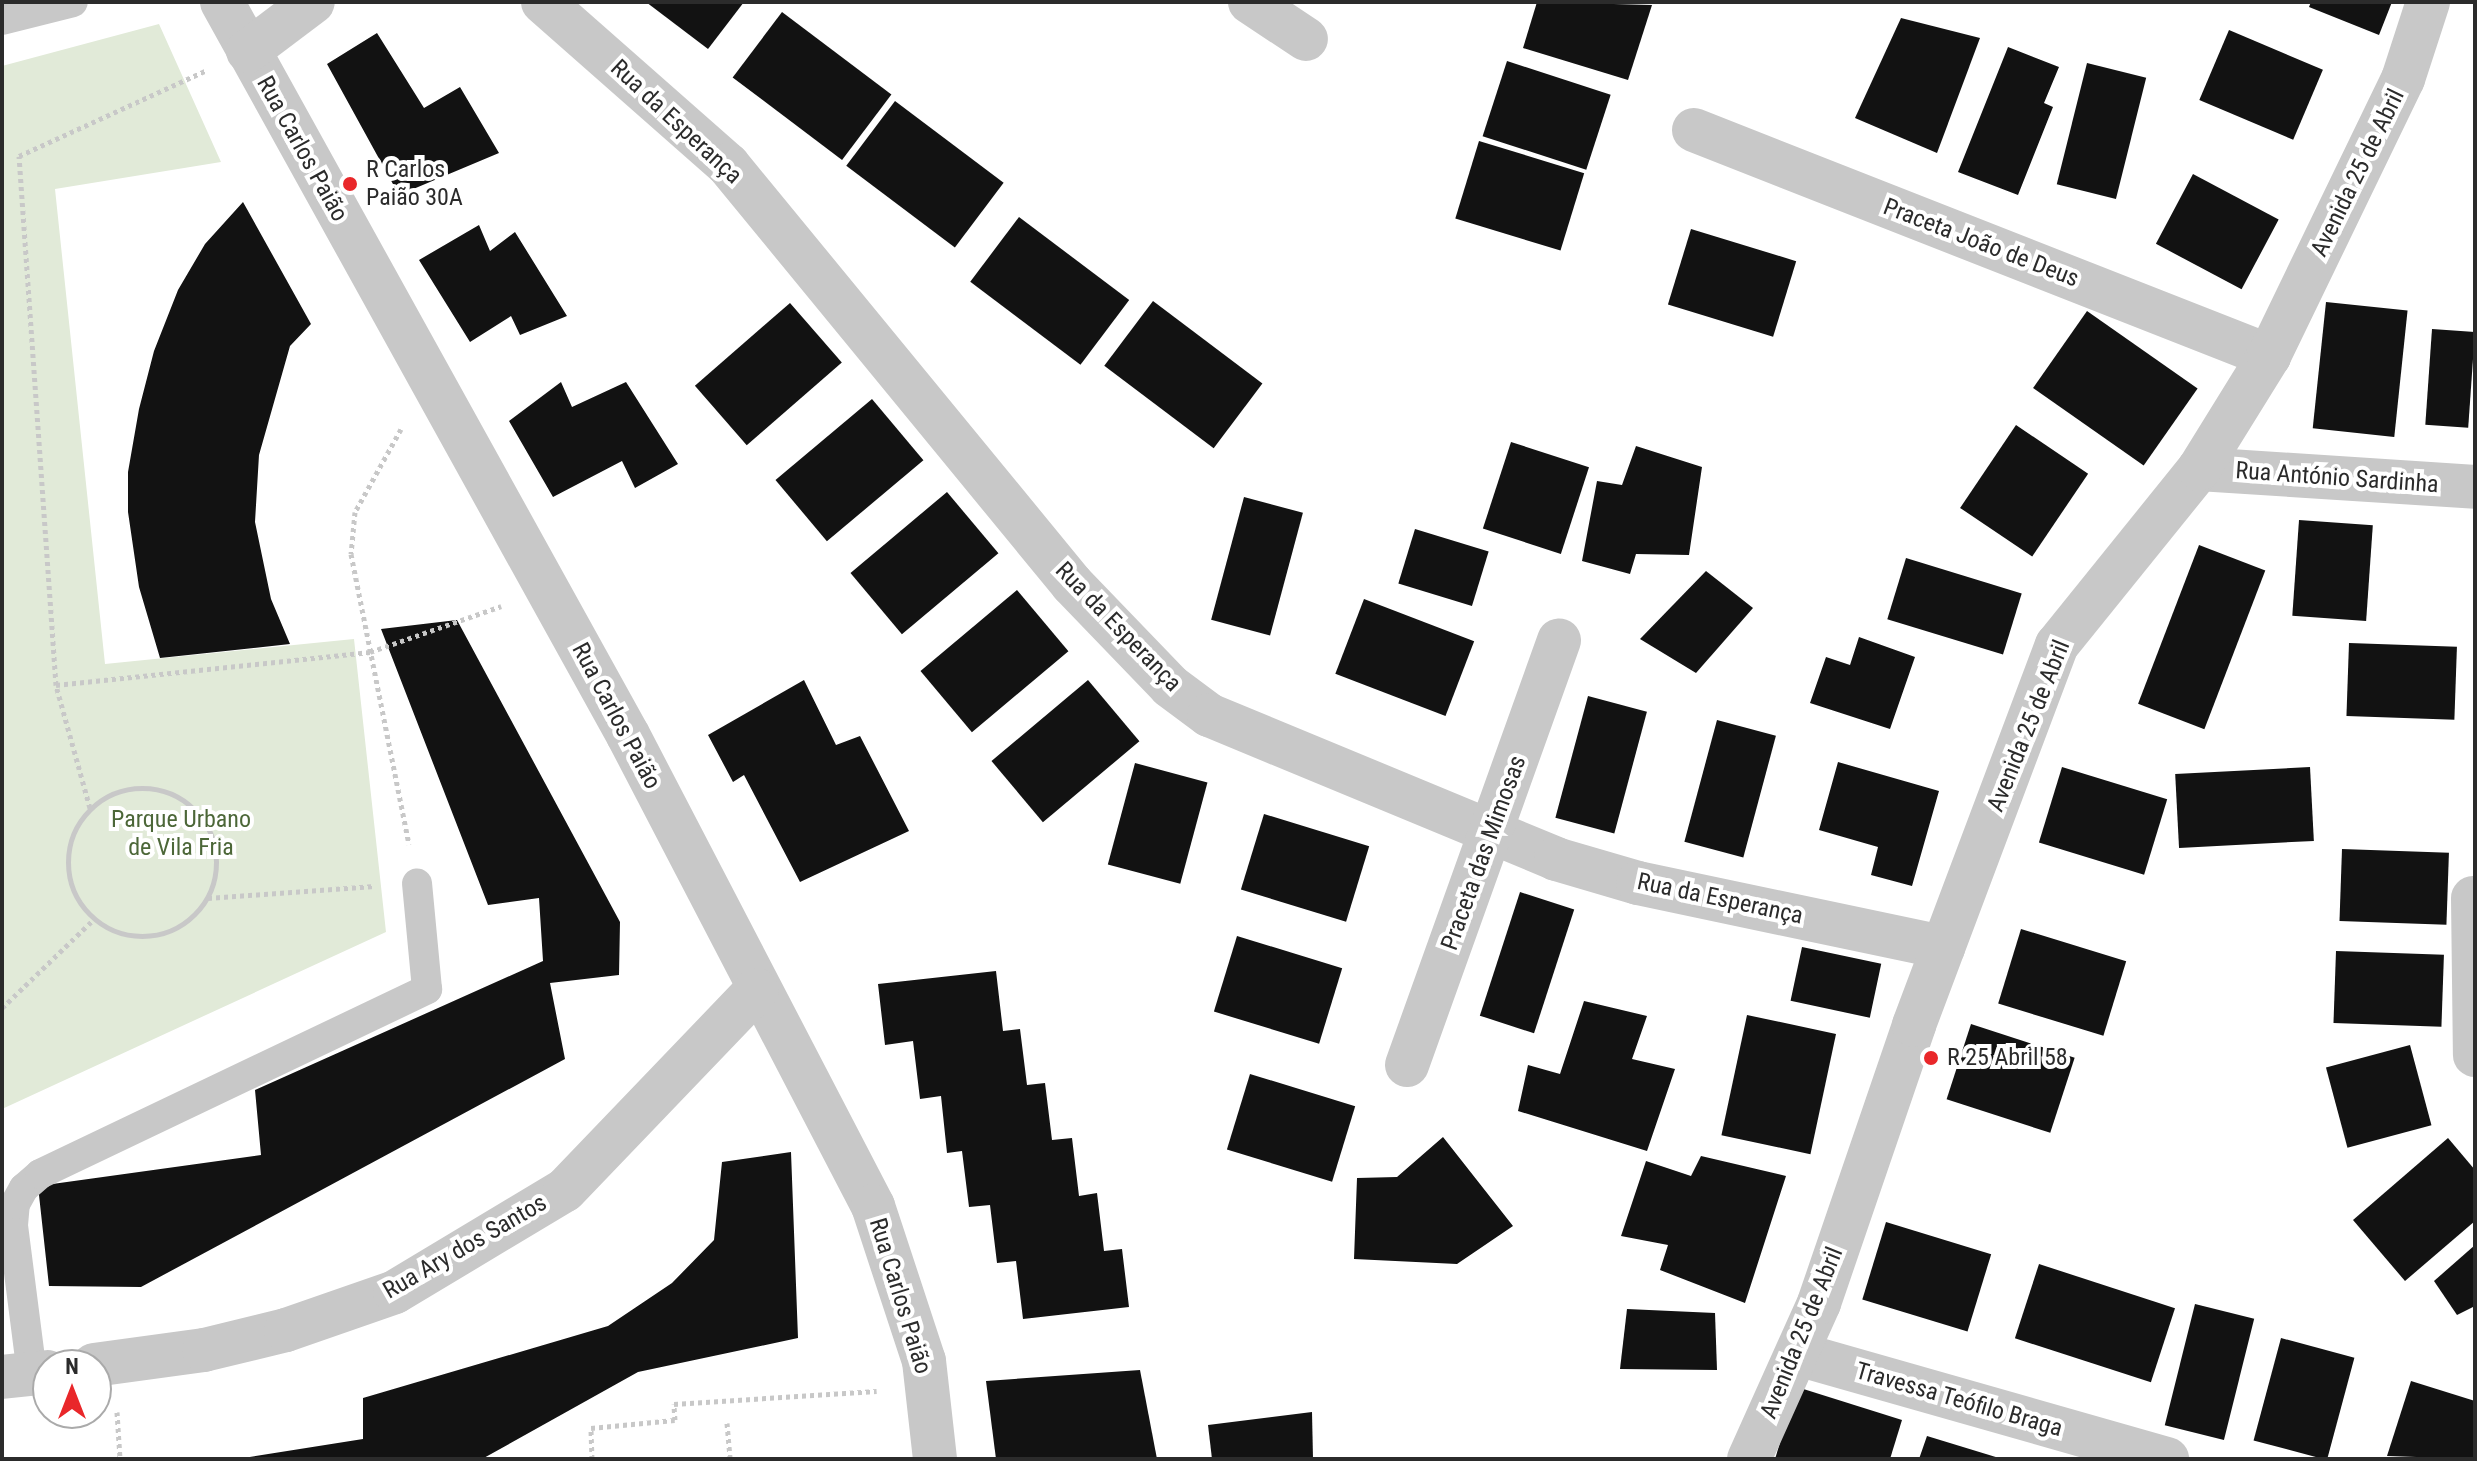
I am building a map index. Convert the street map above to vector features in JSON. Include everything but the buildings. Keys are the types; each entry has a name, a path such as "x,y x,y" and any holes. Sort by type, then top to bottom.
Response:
{"street":[{"name":"Rua Carlos Paião","path":"222,2 547,589 873,1206 924,1361 935,1459"},
{"path":"248,51 313,2"},
{"name":"Rua da Esperança","path":"543,2 728,165 1072,584 1170,686 1209,715 1556,859 1638,883 1943,947"},
{"path":"1250,2 1306,39"},
{"name":"Avenida 25 de Abril","path":"1749,1459 1798,1354 1943,947 2057,645 2199,469 2269,356 2403,79 2428,2"},
{"name":"Praceta João de Deus","path":"1694,130 2269,356"},
{"name":"Rua António Sardinha","path":"2199,469 2475,487"},
{"name":"Praceta das Mimosas","path":"1407,1065 1559,640"},
{"path":"2473,898 2475,1055"},
{"name":"Rua Ary dos Santos","path":"112,1363 204,1350 272,1334 395,1292 565,1190 757,990"},
{"name":"Travessa Teófilo Braga","path":"1798,1354 2167,1459"}],"lane":[{"path":"2,20 73,2"},
{"path":"27,1374 13,1225 15,1204 24,1188 40,1174 427,989 417,883"}],"path":[{"path":"90,808 56,685 19,156 248,51"},
{"path":"208,898 417,883 351,554 355,512 372,475 431,381"},
{"path":"56,685 370,652 547,589"},
{"path":"138,787 165,790 189,803 207,822 216,847 217,874 208,898 191,919 169,932 143,937 117,933 94,920 69,877 68,852 90,808 112,793 138,787"},
{"path":"2,1008 94,920"},
{"path":"592,1459 591,1428 675,1420 674,1404 927,1388"},
{"path":"727,1423 730,1459"}],"green space":[{"name":"Parque Urbano de Vila Fria","path":"159,24 221,162 55,189 105,664 354,639 386,932 2,1109 2,66"}],"place":[{"name":"R Carlos Paião 30A","path":"350,184"},
{"name":"R 25 Abril 58","path":"1931,1058"}]}
